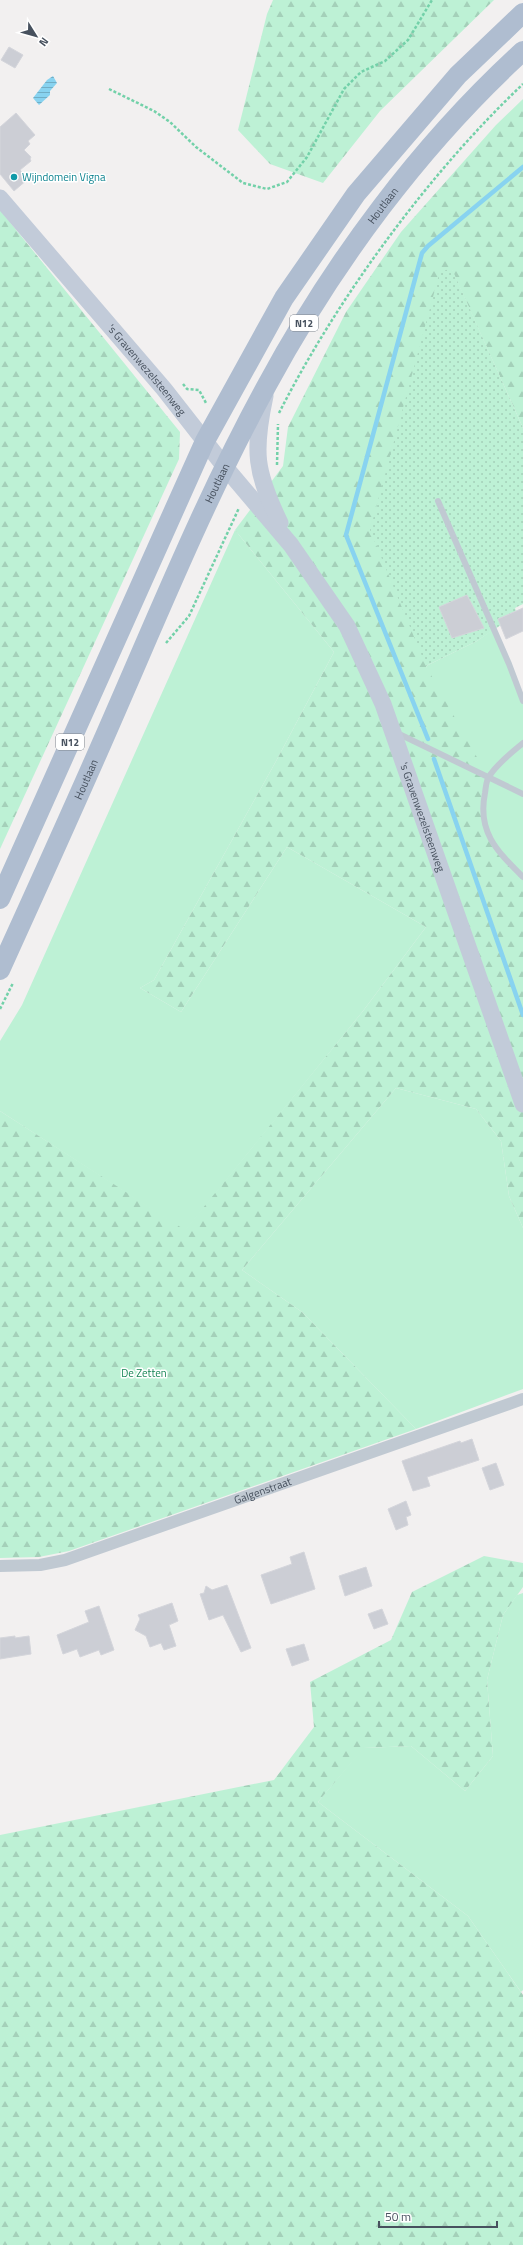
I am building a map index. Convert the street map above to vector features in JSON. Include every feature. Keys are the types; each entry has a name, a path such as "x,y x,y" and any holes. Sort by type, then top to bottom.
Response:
{"main road":[{"name":"N12","path":"0,899 205,441 284,298 356,194 458,75 523,13"},
{"name":"Houtlaan","path":"7,974 39,886 160,608 225,467 268,384 320,296 383,205 439,139 502,70 523,51"}],"street":[{"name":"'s Gravenwezelsteenweg","path":"0,198 164,389 225,467 291,545 347,626 384,704 523,1104"},
{"name":"'s Gravenwezelsteenweg","path":"268,384 258,437 260,476 268,499 291,545"},
{"name":"Galgenstraat","path":"0,1566 40,1565 66,1560 523,1399"}],"lane":[{"path":"438,501 507,658 523,701"},
{"path":"393,731 523,794"},
{"path":"523,743 501,760 488,777 483,802 483,821 490,839 523,878"}],"path":[{"path":"110,89 159,114 170,122 196,148 243,183 267,189 287,182 308,157 344,89 361,72 385,61 408,40 432,0"},
{"path":"260,476 269,474 277,467 279,413 344,302 399,224 460,150 523,84"},
{"path":"162,649 189,616 246,492"},
{"path":"0,1010 7,974"}],"green space":[{"path":"273,0 494,0 380,111 323,183 270,164 238,130 267,14"},
{"name":"De Zetten","path":"523,99 523,428 452,270 426,666 488,777 483,802 490,839 523,877 523,1228 509,1196 501,1141 476,1109 396,1088 242,1270 302,1312 416,1429 69,1551 39,1557 0,1558 0,1111 185,1230 363,1011 426,927 287,847 181,1012 140,988 154,980 275,763 334,652 235,530 283,466 288,427 346,312 401,232 496,125"},
{"path":"0,210 180,432 179,459 0,849"},
{"path":"452,269 523,428 523,604 515,608 516,611 498,619 501,625 477,641 426,666 370,530 440,271"},
{"path":"235,530 334,652 275,763 154,980 140,988 181,1012 287,847 426,927 363,1011 185,1231 0,1111 0,1041 22,1005"},
{"path":"494,629 523,701 523,877 490,839 426,666 477,641"},
{"path":"396,1088 476,1109 501,1141 509,1196 523,1228 523,1389 416,1429 302,1312 242,1270"},
{"path":"484,1556 523,1563 523,1587 503,1615 487,1680 493,1756 465,1791 411,1746 364,1748 318,1802 468,1916 523,1995 523,2245 0,2245 0,1835 274,1780 314,1727 310,1682 391,1640 412,1592"},
{"path":"523,1593 523,1990 521,1992 468,1916 318,1802 363,1748 411,1746 465,1791 493,1756 487,1680 503,1615 517,1595"}],"water":[{"path":"53,76 57,83 50,91 50,95 39,105 33,98 47,80"}],"building":[{"path":"9,47 23,55 15,68 1,60"},
{"path":"16,113 35,135 28,141 30,144 24,150 31,157 31,161 20,170 28,179 14,191 0,174 0,127"},
{"path":"467,595 484,628 452,638 439,607"},
{"path":"523,608 523,631 506,639 498,619"},
{"path":"472,1439 479,1460 427,1477 430,1486 413,1491 402,1461 460,1441 461,1443"},
{"path":"496,1463 504,1485 490,1490 482,1468"},
{"path":"406,1501 411,1515 406,1517 408,1525 396,1530 388,1509"},
{"path":"304,1552 315,1589 271,1604 261,1575 292,1564 290,1557"},
{"path":"366,1567 372,1586 345,1596 339,1576"},
{"path":"227,1585 251,1648 241,1652 223,1615 209,1620 200,1594 204,1593 206,1586 212,1590"},
{"path":"172,1603 178,1621 169,1625 176,1646 164,1650 161,1643 150,1647 146,1636 135,1630 140,1619 138,1615"},
{"path":"99,1606 114,1650 101,1655 99,1650 80,1657 77,1649 63,1654 57,1635 89,1622 85,1611"},
{"path":"382,1609 388,1624 374,1629 368,1614"},
{"path":"15,1636 15,1638 29,1636 31,1654 0,1659 0,1638"},
{"path":"304,1644 309,1660 292,1666 286,1649"}],"waterway":[{"path":"428,739 346,535 422,253 428,246 523,167"},
{"path":"434,759 523,1015"}],"place":[{"name":"Wijndomein Vigna","path":"14,177"}]}
